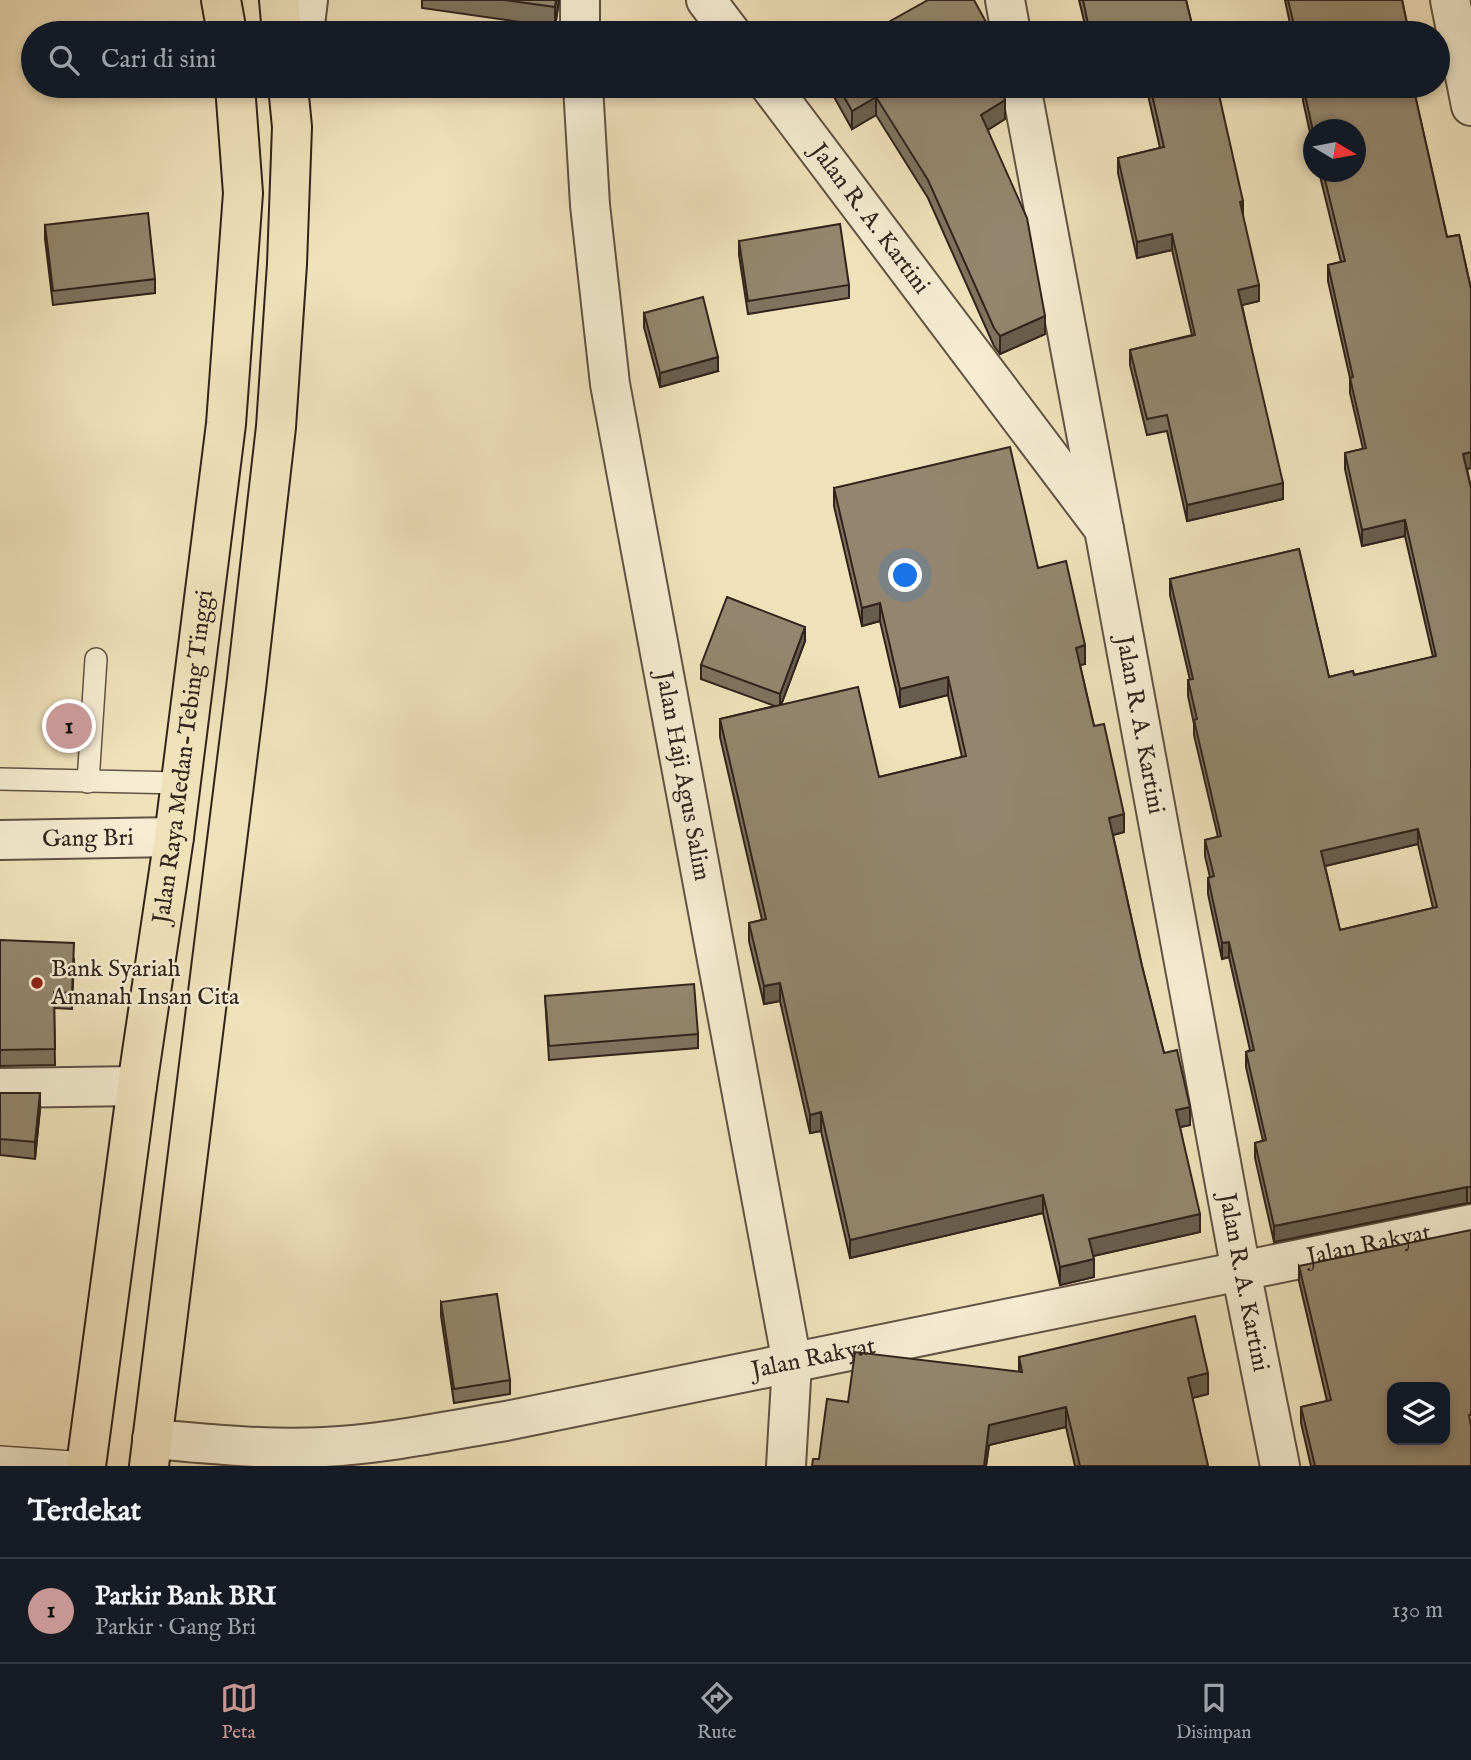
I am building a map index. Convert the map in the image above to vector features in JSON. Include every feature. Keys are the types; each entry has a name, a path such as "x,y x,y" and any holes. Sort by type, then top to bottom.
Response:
{"highway":[{"path":"221,0 225,21"},
{"path":"279,0 281,21"},
{"name":"Jalan Raya Medan-Tebing Tinggi","path":"86,1464 174,837 226,424 243,193 237,98"},
{"path":"150,1453 276,427 288,264 292,127 289,98"}],"street":[{"path":"305,21 308,0"},
{"path":"580,0 580,21"},
{"path":"706,0 722,21"},
{"path":"1005,0 1009,21"},
{"path":"1450,0 1471,106"},
{"path":"292,127 296,98"},
{"name":"Jalan Haji Agus Salim","path":"584,98 590,205 610,384 792,1363 786,1466"},
{"name":"Jalan R. A. Kartini","path":"779,98 1104,529 1241,1271 1280,1466"},
{"path":"1023,98 1104,529"},
{"name":"Gang Bri","path":"0,841 174,837"},
{"path":"0,1088 137,1086"},
{"name":"Jalan Rakyat","path":"150,1453 326,1447 393,1440 506,1421 1471,1224"}],"lane":[{"path":"88,782 96,659"},
{"path":"0,779 181,783"},
{"path":"0,1457 86,1464"}],"building":[{"path":"504,0 556,0 555,7"},
{"path":"928,0 974,0 985,21 890,21"},
{"path":"1083,0 1186,0 1191,21 1087,21"},
{"path":"1288,0 1402,0 1406,21 1293,21"},
{"path":"845,98 874,98 852,111"},
{"path":"877,98 1005,98 981,115 1027,218 1045,316 1000,336 928,180"},
{"path":"1153,98 1220,98 1259,285 1238,290 1283,483 1187,505 1167,415 1147,419 1130,350 1195,335 1172,234 1137,242 1118,158 1164,147"},
{"path":"1306,98 1416,98 1447,237 1459,235 1471,289 1471,452 1463,454 1471,488 1471,1187 1274,1226 1255,1143 1266,1140 1246,1052 1254,1050 1229,942 1222,943 1208,878 1214,876 1205,840 1221,836 1194,720 1197,719 1188,680 1193,679 1170,579 1299,549 1329,677 1353,671 1354,675 1436,656 1405,520 1362,530 1345,453 1366,448 1328,265 1345,261 1325,182 1366,182 1366,119 1310,119","holes":["1418,829 1437,907 1340,930 1321,851"]},
{"path":"148,213 155,279 53,291 45,225"},
{"path":"840,224 849,285 748,301 739,241"},
{"path":"703,297 718,357 660,373 644,313"},
{"path":"1010,447 1038,568 1066,561 1085,645 1076,648 1094,726 1104,724 1124,814 1109,818 1142,966 1164,1053 1177,1050 1190,1107 1176,1110 1200,1214 1089,1239 1094,1259 1060,1267 1043,1195 850,1240 821,1112 810,1115 780,983 764,986 749,923 766,919 720,719 858,687 879,777 966,756 948,677 900,689 880,603 862,608 834,488"},
{"path":"727,597 805,627 780,694 701,665"},
{"path":"0,940 74,943 72,993 54,992 55,1049 0,1050"},
{"path":"694,984 698,1034 549,1046 545,996"},
{"path":"0,1093 40,1093 35,1142 0,1139"},
{"path":"1471,1230 1471,1466 1315,1466 1301,1407 1331,1400 1299,1266"},
{"path":"497,1294 510,1380 454,1389 441,1302"},
{"path":"1195,1316 1208,1373 1188,1378 1208,1466 1080,1466 1066,1407 989,1425 984,1466 812,1466 813,1459 819,1459 827,1399 848,1402 855,1352 1022,1372 1019,1357"}],"place":[{"name":"Parkir Bank BRI","path":"69,726"},
{"name":"Bank Syariah Amanah Insan Cita","path":"37,983"}]}
